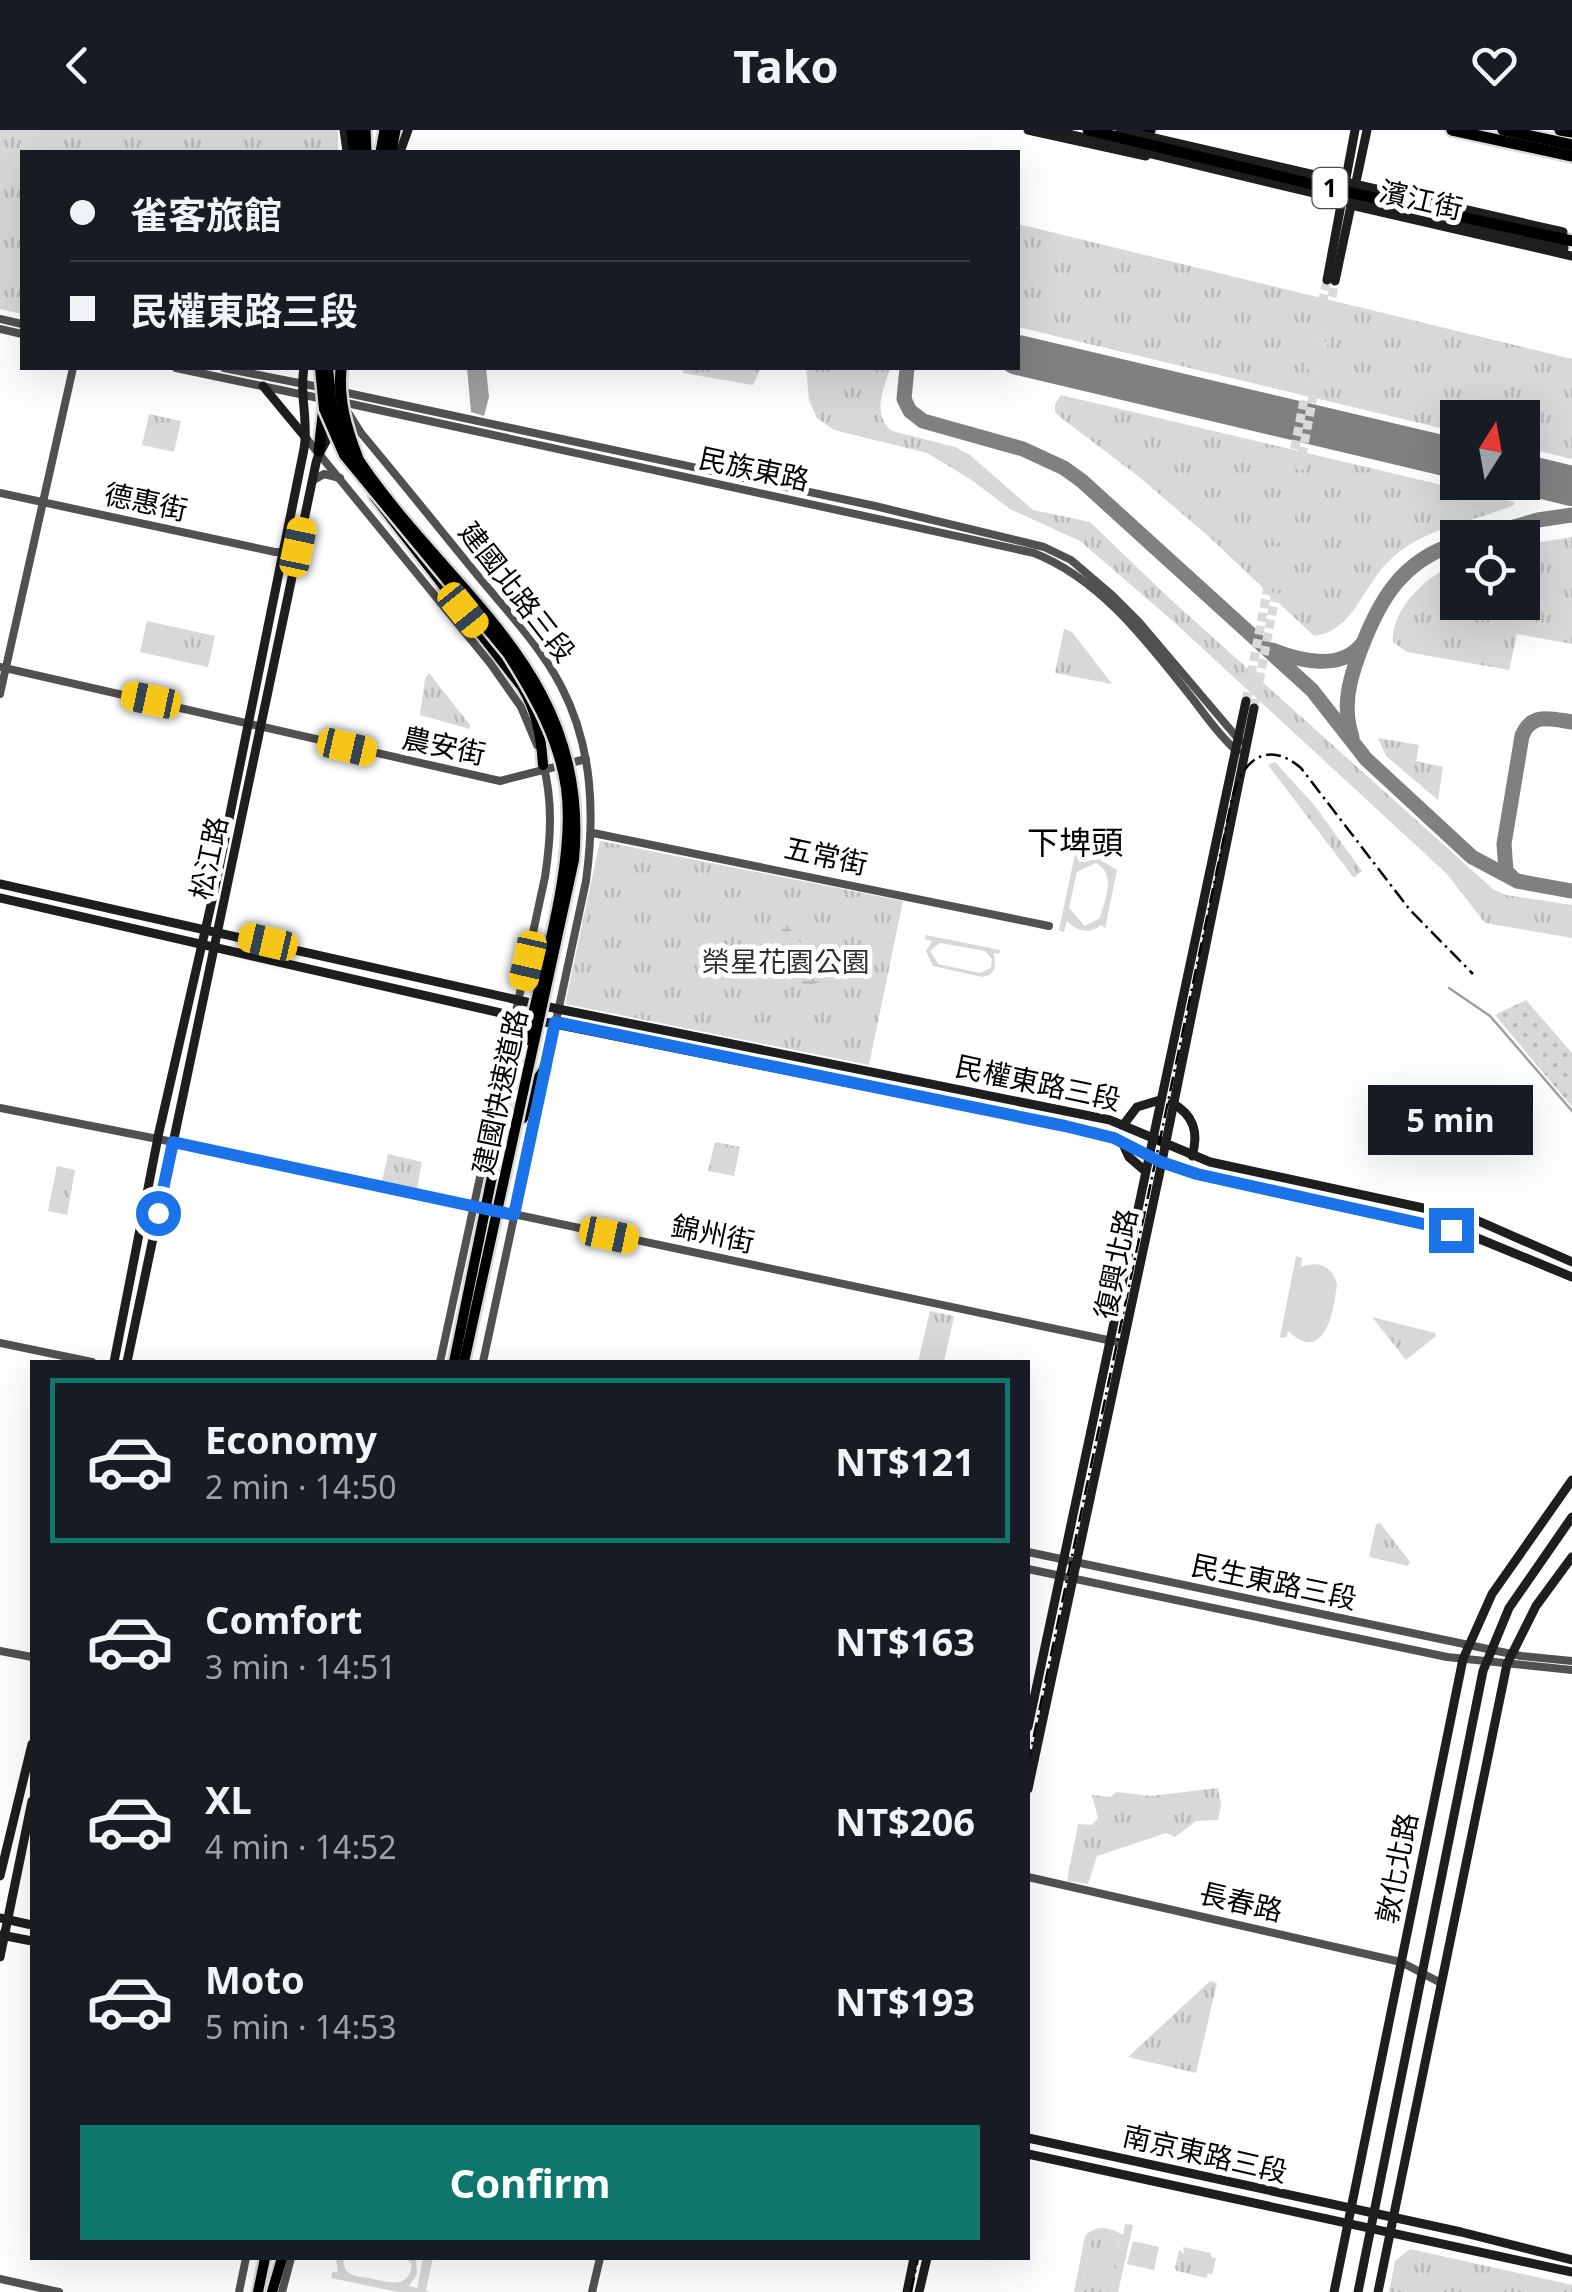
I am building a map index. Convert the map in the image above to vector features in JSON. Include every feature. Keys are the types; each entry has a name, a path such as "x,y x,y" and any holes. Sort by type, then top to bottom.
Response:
{"highway":[{"path":"355,130 379,147"},
{"name":"1","path":"1088,130 1570,242"},
{"path":"1452,130 1572,156"},
{"path":"1503,130 1572,145"},
{"path":"1560,130 1572,132"},
{"name":"建國快速道路","path":"320,370 320,388 344,455 508,654 544,716 566,787 565,861 461,1360"},
{"path":"319,451 330,370"},
{"name":"建國快速道路","path":"330,370 332,406 358,459 531,673 556,719 573,776 574,860 461,1360"},
{"path":"344,370 339,390 344,422 358,459"},
{"path":"369,486 379,506 522,687 537,719 544,767"},
{"path":"461,1360 505,1113 505,1068"},
{"path":"462,1360 523,1118 532,1087 545,1068"},
{"path":"258,2292 265,2260"},
{"path":"270,2292 278,2260"}],"main road":[{"path":"379,147 408,130"},
{"name":"濱江街","path":"1028,130 1366,211 1570,242"},
{"path":"1052,130 1570,242"},
{"name":"濱江街","path":"1120,130 1570,242"},
{"name":"濱江街","path":"1145,130 1570,242"},
{"path":"1355,130 1339,202 1331,280 1367,130"},
{"path":"1176,136 1185,165"},
{"name":"松江路","path":"126,1360 214,946 211,931 248,722 306,438 304,370"},
{"name":"松江路","path":"114,1360 200,944 211,931 260,728 319,451 328,442 343,399 344,370"},
{"path":"263,386 306,438"},
{"name":"復興北路","path":"1030,1717 1144,1170 1242,750 1238,738 1250,704 1242,750 1161,1162 1030,1778"},
{"name":"民權東路三段","path":"0,884 539,1005 1124,1124 1192,1156 1474,1219 1572,1262"},
{"name":"民權東路三段","path":"0,898 516,1014 1065,1126 1122,1141 1161,1162 1197,1174 1470,1234 1572,1277"},
{"path":"1124,1124 1137,1107 1160,1100"},
{"path":"1172,1102 1186,1112 1194,1127 1196,1144 1192,1156"},
{"path":"1122,1141 1129,1157 1144,1170"},
{"name":"敦化北路","path":"1334,2292 1464,1659 1492,1594 1572,1480"},
{"name":"敦化北路","path":"1358,2292 1486,1662 1508,1608 1572,1517"},
{"path":"1378,2292 1509,1659 1536,1606 1572,1557"},
{"path":"0,1876 30,1752"},
{"path":"1438,1779 1460,1783"},
{"path":"0,1957 3,1919 30,1809"},
{"path":"1448,1844 1469,1845"},
{"path":"3,1919 30,1924"},
{"path":"2,1935 30,1941"},
{"name":"南京東路三段","path":"1030,2138 1572,2260"},
{"name":"南京東路三段","path":"1030,2154 1572,2272"},
{"path":"907,2292 914,2260"},
{"path":"919,2292 927,2260"}],"street":[{"path":"0,694 73,370"},
{"name":"民族東路","path":"186,370 263,386 302,389"},
{"name":"民族東路","path":"231,370 531,444 993,542 1049,559 1076,574 1117,611 1242,750"},
{"name":"民族東路","path":"343,399 533,433 874,506 1044,547 1071,560 1112,595 1238,738"},
{"name":"建國北路三段","path":"343,399 361,433 510,614 561,686 586,759 593,833 483,1360"},
{"path":"531,444 533,433"},
{"path":"306,438 500,678 532,730 550,791 551,832 519,1000 440,1360"},
{"path":"312,481 324,474 341,478"},
{"name":"德惠街","path":"0,493 284,553 297,552"},
{"name":"農安街","path":"3,668 500,781 586,759"},
{"name":"五常街","path":"593,833 1049,926"},
{"name":"錦州街","path":"0,1108 1122,1343"},
{"path":"0,1343 82,1360"},
{"name":"民生東路三段","path":"1030,1552 1490,1650 1509,1659"},
{"name":"民生東路三段","path":"1030,1569 1464,1659 1509,1659"},
{"path":"0,1651 30,1657"},
{"path":"1509,1659 1572,1661"},
{"path":"1509,1659 1572,1670"},
{"name":"長春路","path":"1030,1877 1401,1962 1441,1982"},
{"path":"239,2292 246,2260"},
{"path":"282,2292 290,2260"},
{"path":"592,2292 600,2260"},
{"path":"0,2279 59,2292"}],"green space":[{"path":"0,130 338,130 338,150 20,150 20,314 0,309"},
{"path":"1020,224 1572,359 1572,459 1540,451 1540,400 1440,400 1440,428 1020,327"},
{"path":"684,370 760,370 753,385 683,373"},
{"path":"806,370 889,370 881,410 892,431 955,447 970,455 1033,510 1090,522 1494,890 1572,905 1572,938 1485,923 1447,874 1174,622 1080,541 1010,509 927,453 834,430 817,418 809,400"},
{"path":"1061,395 1440,485 1440,500 1506,500 1514,505 1470,520 1440,520 1440,530 1416,541 1388,562 1339,626 1314,636 1207,535 1060,417 1055,404"},
{"path":"149,414 181,421 174,452 142,445"},
{"path":"1572,537 1572,644 1517,634 1509,670 1407,652 1393,642 1394,629 1405,605 1423,584 1440,572 1440,620 1540,620 1540,542"},
{"path":"147,621 215,636 208,667 140,652"},
{"path":"1064,629 1072,632 1112,684 1055,673"},
{"path":"429,673 470,725 470,729 420,715"},
{"path":"1378,738 1419,745 1416,761 1443,767 1438,800 1386,756"},
{"path":"1275,762 1315,806 1362,871 1354,878 1268,765"},
{"name":"榮星花園公園","path":"600,841 903,901 869,1065 565,1004"},
{"path":"1075,854 1080,856 1080,862 1099,859 1117,870 1105,928 1101,925 1083,930 1067,921 1064,932 1059,930","holes":["1096,863 1102,868 1108,888 1100,918 1085,926 1069,908 1077,872"]},
{"path":"787,925 809,955 821,981 801,990 790,965 771,940"},
{"path":"926,935 1000,950 999,954 994,953 995,968 982,977 933,966 926,951 932,941 925,939","holes":["940,943 985,951 992,959 991,968 980,973 938,964 930,951"]},
{"path":"1526,1000 1572,1053 1572,1107 1495,1015"},
{"path":"1442,1111 1470,1144 1468,1149 1433,1141"},
{"path":"715,1142 740,1147 734,1176 708,1171"},
{"path":"388,1154 422,1162 416,1194 381,1186"},
{"path":"57,1166 75,1170 67,1215 48,1211"},
{"path":"1296,1256 1302,1258 1301,1267 1324,1266 1337,1284 1330,1320 1319,1338 1311,1342 1288,1331 1286,1338 1280,1337"},
{"path":"930,1311 954,1316 944,1360 918,1360"},
{"path":"1372,1317 1435,1333 1436,1336 1406,1360"},
{"path":"1380,1523 1410,1562 1408,1566 1369,1557 1376,1524"},
{"path":"1218,1788 1218,1820 1196,1821 1175,1837 1166,1833 1097,1856 1088,1884 1067,1881 1078,1824 1092,1825 1098,1818 1092,1795 1111,1797 1116,1792 1151,1796"},
{"path":"1210,1981 1217,1983 1196,2073 1128,2057"},
{"path":"1125,2224 1133,2225 1118,2292 1111,2292 1120,2246 1104,2235 1091,2241 1081,2292 1074,2292 1085,2236 1104,2228 1123,2235"},
{"path":"1104,2235 1115,2239 1121,2248 1111,2292 1081,2292 1091,2240"},
{"path":"1133,2241 1159,2247 1154,2270 1127,2264"},
{"path":"1183,2247 1211,2253 1216,2258 1212,2275 1208,2273 1206,2278 1177,2271 1179,2250 1184,2254"},
{"path":"1410,2249 1572,2285 1572,2292 1389,2292 1395,2261"},
{"path":"336,2260 343,2260 351,2274 403,2281 412,2265 408,2260 416,2260 417,2274 409,2286 417,2288 423,2260 433,2260 426,2290 429,2292 398,2292 331,2278 332,2272 338,2272"}],"shaded area":[{"path":"467,370 486,370 489,397 484,416 471,412"}],"waterway":[{"path":"1449,988 1490,1016 1572,1111"}],"taxiway":[{"path":"907,370 904,399 910,411 923,421 1023,449 1082,481 1312,690 1366,759 1472,857 1517,881 1572,891"},
{"path":"1538,520 1572,515"},
{"path":"1352,737 1347,716 1350,684 1374,617 1394,585 1421,560 1440,550"},
{"path":"1272,650 1295,658 1332,661 1362,644"},
{"path":"1513,878 1506,871 1504,844 1522,736 1536,720 1572,722"}],"runway":[{"path":"1020,355 1440,455"},
{"path":"1540,478 1572,486"}],"tunnel":[{"path":"1246,701 1327,280"},
{"path":"1254,708 1335,281"}],"railway":[{"path":"1030,1755 1232,799 1249,765 1257,758 1277,755 1301,768 1410,910 1473,974"},
{"path":"911,2292 918,2260"}],"district":[{"name":"下埤頭","path":"1075,843"}],"route":[{"path":"158,1213 173,1142 514,1215 555,1022 1065,1126 1114,1138 1161,1162 1197,1174 1451,1230"}]}
